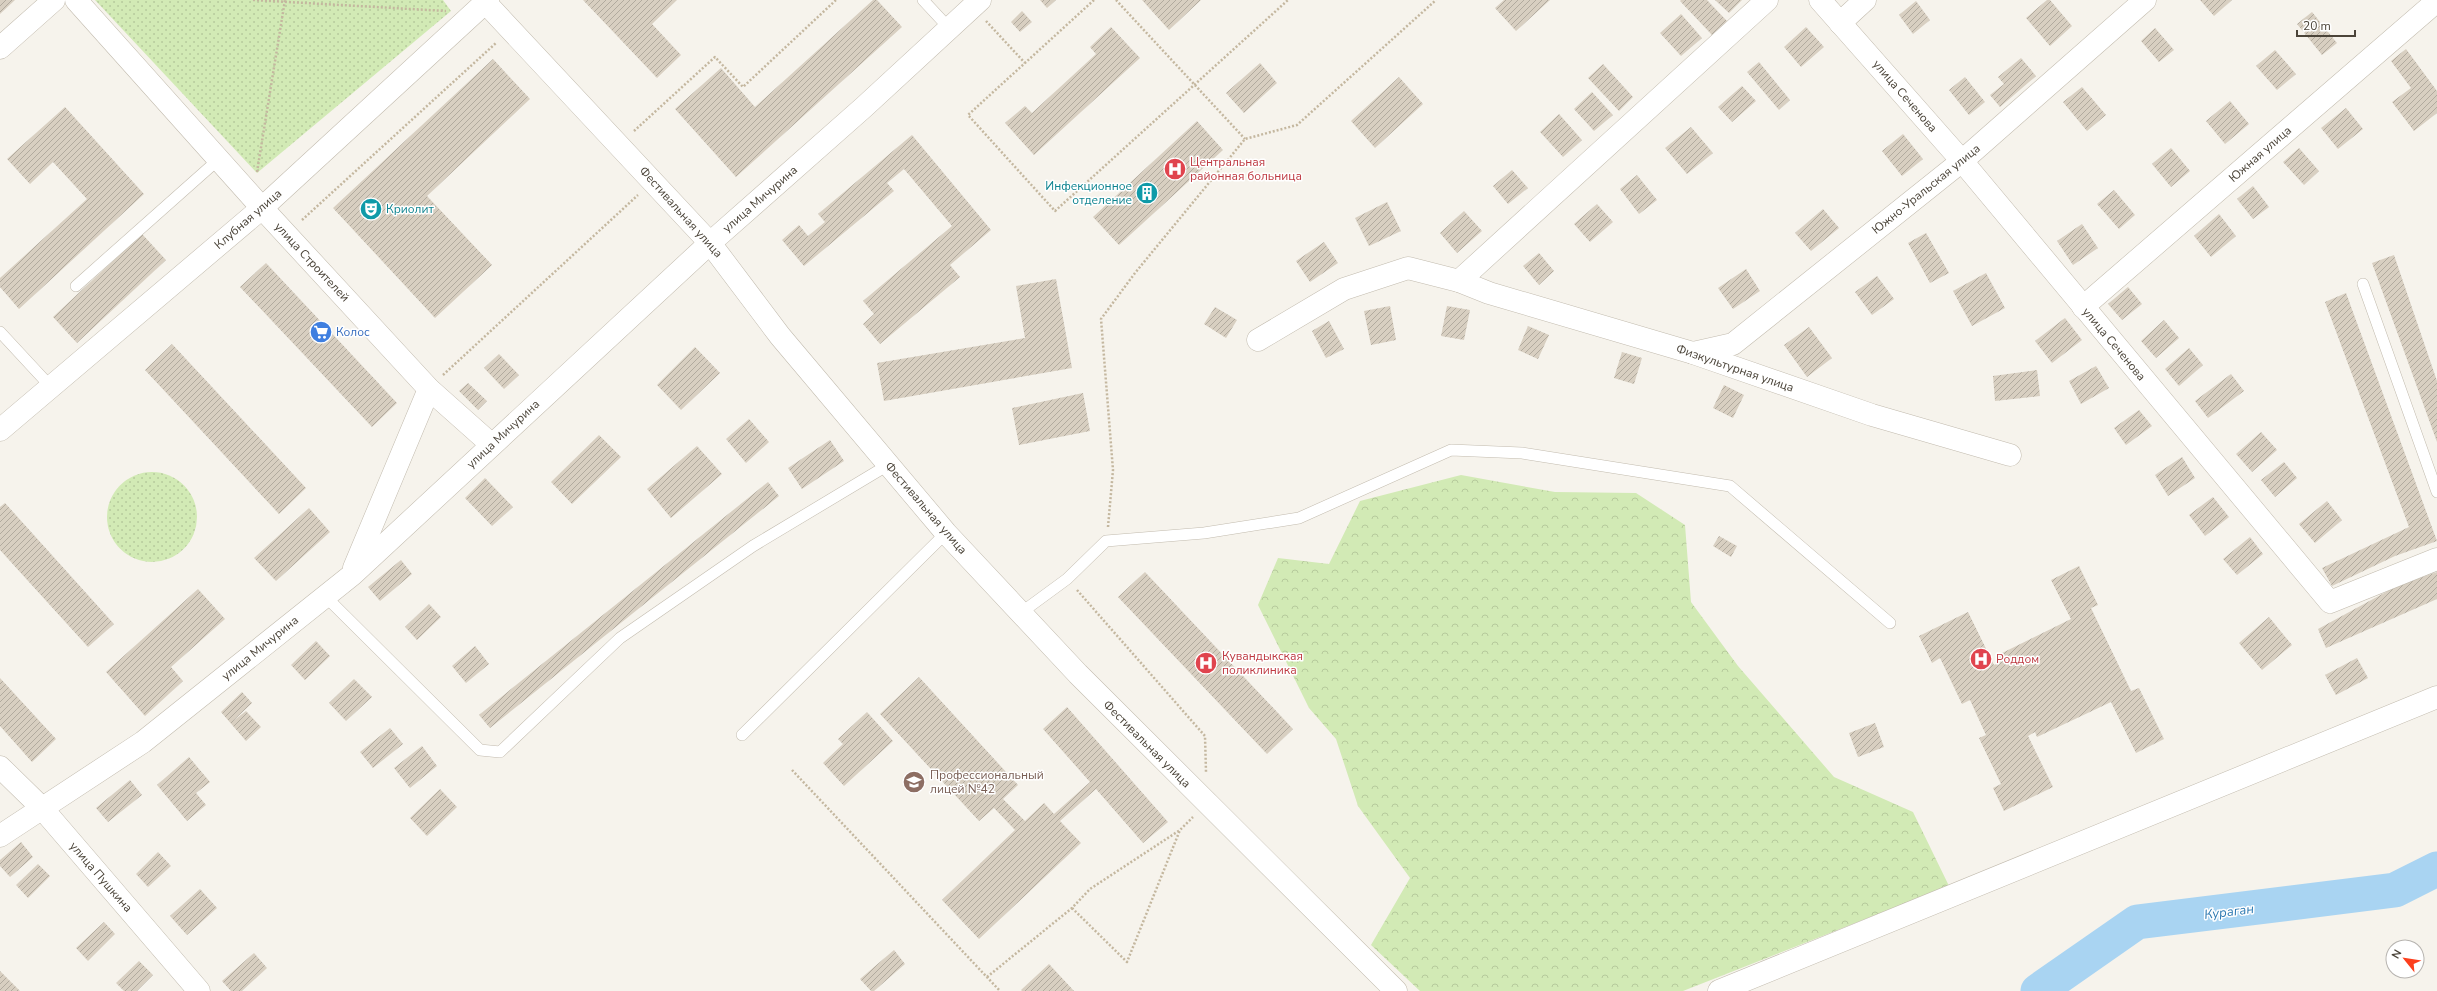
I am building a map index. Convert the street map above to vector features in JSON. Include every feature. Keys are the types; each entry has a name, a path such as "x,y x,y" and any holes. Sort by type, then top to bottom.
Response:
{"street":[{"path":"0,48 54,0"},
{"name":"улица Строителей","path":"76,0 287,234 429,388 492,445"},
{"path":"1460,280 1767,0"},
{"name":"улица Сеченова","path":"1820,0 1962,161 2330,602 2437,559"},
{"path":"1840,23 1865,0"},
{"name":"Южно-Уральская улица","path":"1694,353 1733,344 1962,161 2144,0"},
{"name":"Фестивальная улица","path":"485,1 710,243 780,336 946,533 1022,612 1078,674 1206,804 1396,991"},
{"name":"Клубная улица","path":"0,430 51,387 485,1"},
{"name":"Южная улица","path":"2083,307 2437,1"},
{"name":"улица Мичурина","path":"0,836 41,807 143,742 352,575 710,243 864,107 976,3"},
{"name":"Физкультурная улица","path":"1258,340 1344,289 1408,268 1460,280 1489,293 1694,353 1872,415 2010,455"},
{"path":"352,575 429,388"},
{"path":"1719,991 2437,697"},
{"name":"улица Пушкина","path":"0,767 41,807 198,991"}],"lane":[{"path":"923,0 949,28"},
{"path":"76,286 219,159"},
{"path":"2363,284 2437,492"},
{"path":"0,332 51,387"},
{"path":"1022,612 1067,578 1106,541 1204,533 1299,518 1451,450 1522,452 1730,486 1890,624"},
{"path":"326,596 480,750 500,752 620,638 753,546 888,466"},
{"path":"742,735 946,533"}],"path":[{"path":"253,0 451,11"},
{"path":"619,144 715,58 743,87 836,0"},
{"path":"1094,0 968,115 1056,211 1288,0"},
{"path":"1116,0 1245,139"},
{"path":"1106,541 1114,470 1101,319 1135,273 1245,139 1297,125 1436,0"},
{"path":"258,202 284,1"},
{"path":"976,3 1025,63"},
{"path":"287,234 511,30"},
{"path":"429,388 654,182"},
{"path":"986,977 1072,908 1090,889 1180,830 1206,804 1205,736 1067,578"},
{"path":"792,770 1000,991"},
{"path":"1072,908 1127,962 1180,830"}],"green space":[{"path":"95,0 443,0 451,11 257,173"},
{"path":"152,472 169,476 184,485 193,500 197,517 193,534 184,549 169,558 152,562 135,558 120,549 111,534 107,517 111,500 120,485 135,476"},
{"path":"1461,475 1555,492 1636,493 1685,525 1691,602 1738,666 1834,777 1913,812 1949,886 1683,991 1420,991 1371,945 1410,878 1358,806 1336,739 1309,708 1258,605 1278,558 1329,564 1360,501"}],"building":[{"path":"0,0 15,0 0,14"},
{"path":"583,0 677,0 652,24 681,55 657,78"},
{"path":"873,0 877,0 902,27 736,177 675,109 721,68 755,107"},
{"path":"1040,0 1056,0 1047,8"},
{"path":"1142,0 1201,0 1169,30"},
{"path":"1504,0 1550,0 1516,31 1495,8"},
{"path":"1707,0 1727,21 1712,35 1680,1"},
{"path":"1715,0 1742,0 1729,13"},
{"path":"2047,0 2050,0 2072,26 2050,46 2026,18"},
{"path":"2200,0 2232,0 2214,16"},
{"path":"1916,1 1930,20 1913,34 1899,15"},
{"path":"1022,11 1032,22 1020,32 1011,22"},
{"path":"2312,12 2337,43 2322,55 2297,24"},
{"path":"1681,14 1702,38 1681,56 1660,33"},
{"path":"1111,27 1140,58 1034,155 1005,123 1025,106 1032,113 1096,54 1090,47"},
{"path":"1806,27 1824,47 1801,67 1784,47"},
{"path":"2155,28 2174,50 2159,62 2141,41"},
{"path":"2406,49 2437,91 2437,113 2414,131 2392,102 2411,88 2391,61"},
{"path":"2275,50 2296,74 2277,90 2256,66"},
{"path":"2021,58 2036,76 2000,107 1990,95 2004,84 1998,77"},
{"path":"493,59 530,99 427,196 492,265 435,318 333,208"},
{"path":"1759,62 1790,100 1779,110 1747,72"},
{"path":"1260,63 1277,83 1244,113 1226,93"},
{"path":"1603,64 1633,97 1619,111 1588,78"},
{"path":"1399,77 1423,104 1375,148 1351,121"},
{"path":"1965,77 1985,102 1969,115 1949,90"},
{"path":"1742,86 1756,101 1732,122 1718,107"},
{"path":"2082,87 2106,115 2087,131 2063,102"},
{"path":"1592,92 1613,115 1594,131 1574,109"},
{"path":"2230,101 2249,124 2225,144 2206,121"},
{"path":"65,107 144,194 19,309 0,287 0,278 87,199 53,162 30,184 7,159"},
{"path":"2346,108 2363,129 2338,149 2321,128"},
{"path":"1559,114 1582,140 1563,157 1540,132"},
{"name":"Инфекционное отделение","path":"1197,121 1223,150 1119,245 1093,217"},
{"path":"1691,127 1713,153 1687,174 1665,148"},
{"path":"1903,134 1923,159 1902,176 1882,151"},
{"path":"912,135 991,230 950,265 960,277 880,344 863,324 874,314 863,301 952,226 904,169 887,183 894,191 804,266 782,240 799,225 808,236 825,222 818,214"},
{"path":"2171,148 2190,171 2171,187 2152,164"},
{"path":"2299,148 2319,171 2304,185 2283,162"},
{"path":"1512,170 1528,188 1508,204 1493,186"},
{"path":"1637,175 1657,200 1639,214 1620,189"},
{"path":"2253,186 2269,207 2253,219 2237,199"},
{"path":"2114,190 2135,215 2119,229 2097,204"},
{"path":"1387,202 1401,231 1369,246 1355,218"},
{"path":"1597,204 1613,222 1590,242 1574,224"},
{"path":"1823,209 1839,228 1811,251 1795,233"},
{"path":"1464,211 1482,231 1457,253 1440,233"},
{"path":"2219,214 2236,236 2211,257 2194,236"},
{"path":"2082,224 2098,248 2073,265 2057,241"},
{"path":"1926,233 1949,273 1930,283 1908,243"},
{"path":"142,234 166,260 77,343 53,317"},
{"path":"1324,242 1338,263 1310,282 1296,261"},
{"path":"1539,253 1554,271 1539,285 1523,266"},
{"path":"2394,255 2437,381 2437,442 2372,263"},
{"path":"266,263 397,403 372,427 240,287"},
{"path":"1746,269 1760,291 1733,309 1718,288"},
{"path":"1986,273 2005,308 1972,326 1953,291"},
{"path":"1877,276 1894,299 1872,315 1855,292"},
{"path":"1056,279 1072,368 884,401 877,363 1025,338 1016,286"},
{"path":"2128,287 2142,304 2122,320 2108,304"},
{"path":"2346,293 2437,541 2395,556 2332,586 2322,568 2409,527 2325,302"},
{"path":"1390,306 1396,340 1371,345 1364,311"},
{"path":"1447,306 1470,310 1464,340 1441,336"},
{"path":"1215,307 1237,320 1226,338 1204,324"},
{"path":"2065,318 2082,340 2052,363 2035,341"},
{"path":"2164,320 2179,338 2156,358 2141,341"},
{"path":"1329,321 1344,349 1326,358 1312,331"},
{"path":"1528,326 1549,335 1538,359 1518,350"},
{"path":"1809,327 1832,358 1807,377 1784,345"},
{"path":"172,344 306,488 279,514 145,370"},
{"path":"695,347 720,373 681,410 657,385"},
{"path":"2189,348 2203,365 2179,386 2165,369"},
{"path":"1622,352 1642,358 1634,384 1614,378"},
{"path":"499,354 519,375 504,389 484,368"},
{"path":"2096,366 2109,388 2081,404 2069,381"},
{"path":"2037,370 2040,396 1995,401 1993,376"},
{"path":"2231,374 2244,391 2208,418 2195,401"},
{"path":"468,383 487,401 478,410 459,391"},
{"path":"1724,385 1744,395 1733,418 1713,408"},
{"path":"1083,393 1090,431 1019,445 1012,408"},
{"path":"2139,410 2152,426 2126,445 2114,428"},
{"path":"749,419 769,442 746,463 726,439"},
{"path":"2261,432 2277,450 2252,472 2236,454"},
{"path":"599,435 621,457 572,504 551,482"},
{"path":"830,440 844,461 802,489 788,468"},
{"path":"697,446 722,474 671,518 647,489"},
{"path":"2182,457 2195,478 2168,496 2155,475"},
{"path":"2284,462 2297,478 2275,497 2261,480"},
{"path":"485,478 513,507 492,526 465,498"},
{"path":"768,482 779,496 490,728 479,715"},
{"path":"2213,497 2229,517 2205,536 2189,515"},
{"path":"2327,501 2342,520 2315,543 2299,524"},
{"path":"5,503 114,624 88,647 0,550 0,507"},
{"path":"309,508 330,532 276,581 254,558"},
{"path":"1719,536 1737,546 1731,557 1713,546"},
{"path":"2250,537 2263,554 2237,575 2223,559"},
{"path":"401,560 412,574 380,601 368,587"},
{"path":"2079,566 2098,605 2091,608 2131,691 2139,688 2164,739 2136,753 2111,702 2037,737 2035,732 2028,736 2053,787 2004,811 1993,788 2001,784 1979,738 1986,735 1970,700 1962,704 1940,658 1932,663 1919,636 1968,612 1994,665 2000,662 1996,656 2071,619 2051,580"},
{"name":"Кувандыкская поликлиника","path":"1145,572 1293,729 1267,754 1118,597"},
{"path":"2437,572 2437,599 2326,648 2318,629 2397,586"},
{"path":"198,589 225,619 171,667 183,681 145,716 106,672"},
{"path":"429,604 441,617 417,640 405,627"},
{"path":"2269,617 2292,645 2262,670 2239,643"},
{"path":"316,641 330,656 305,680 291,665"},
{"path":"475,646 489,664 466,683 452,666"},
{"path":"2357,658 2368,678 2336,695 2325,675"},
{"path":"919,677 1018,785 1003,799 1025,821 1044,803 1054,814 1090,782 1043,729 1067,707 1168,822 1143,843 1096,789 1060,821 1081,843 979,939 942,900 1015,830 994,808 979,821 880,714"},
{"path":"0,678 56,739 32,762 0,726"},
{"path":"354,679 372,697 346,721 329,703"},
{"path":"242,692 252,703 233,721 246,711 261,727 246,741 221,712"},
{"path":"867,712 893,741 844,786 823,763 843,744 838,739"},
{"path":"1875,723 1884,747 1858,757 1849,733"},
{"path":"390,728 403,744 373,768 360,752"},
{"path":"422,746 437,766 410,788 394,768"},
{"path":"189,757 210,782 196,793 206,805 187,821 157,785"},
{"path":"130,780 142,795 108,822 96,808"},
{"path":"440,789 457,807 427,836 410,818"},
{"path":"21,842 33,857 10,877 0,866 0,860"},
{"path":"158,852 171,866 148,887 136,874"},
{"path":"38,864 50,876 28,898 16,885"},
{"path":"200,889 217,908 187,935 170,916"},
{"path":"104,922 115,934 88,961 76,948"},
{"path":"894,950 905,964 874,991 871,991 860,979"},
{"path":"254,953 267,968 242,991 231,991 222,981"},
{"path":"139,961 153,975 137,991 124,991 116,983"},
{"path":"1049,964 1074,991 1021,990"},
{"path":"0,971 20,991 0,991"}],"waterway":[{"name":"Кураган","path":"2038,991 2137,922 2395,890 2437,869"}],"place":[{"name":"Центральная районная больница","path":"1175,169"},
{"name":"Инфекционное отделение","path":"1147,193"},
{"name":"Криолит","path":"371,209"},
{"name":"Колос","path":"321,332"},
{"name":"Роддом","path":"1981,659"},
{"name":"Кувандыкская поликлиника","path":"1206,663"},
{"name":"Профессиональный лицей №42","path":"914,782"}]}
